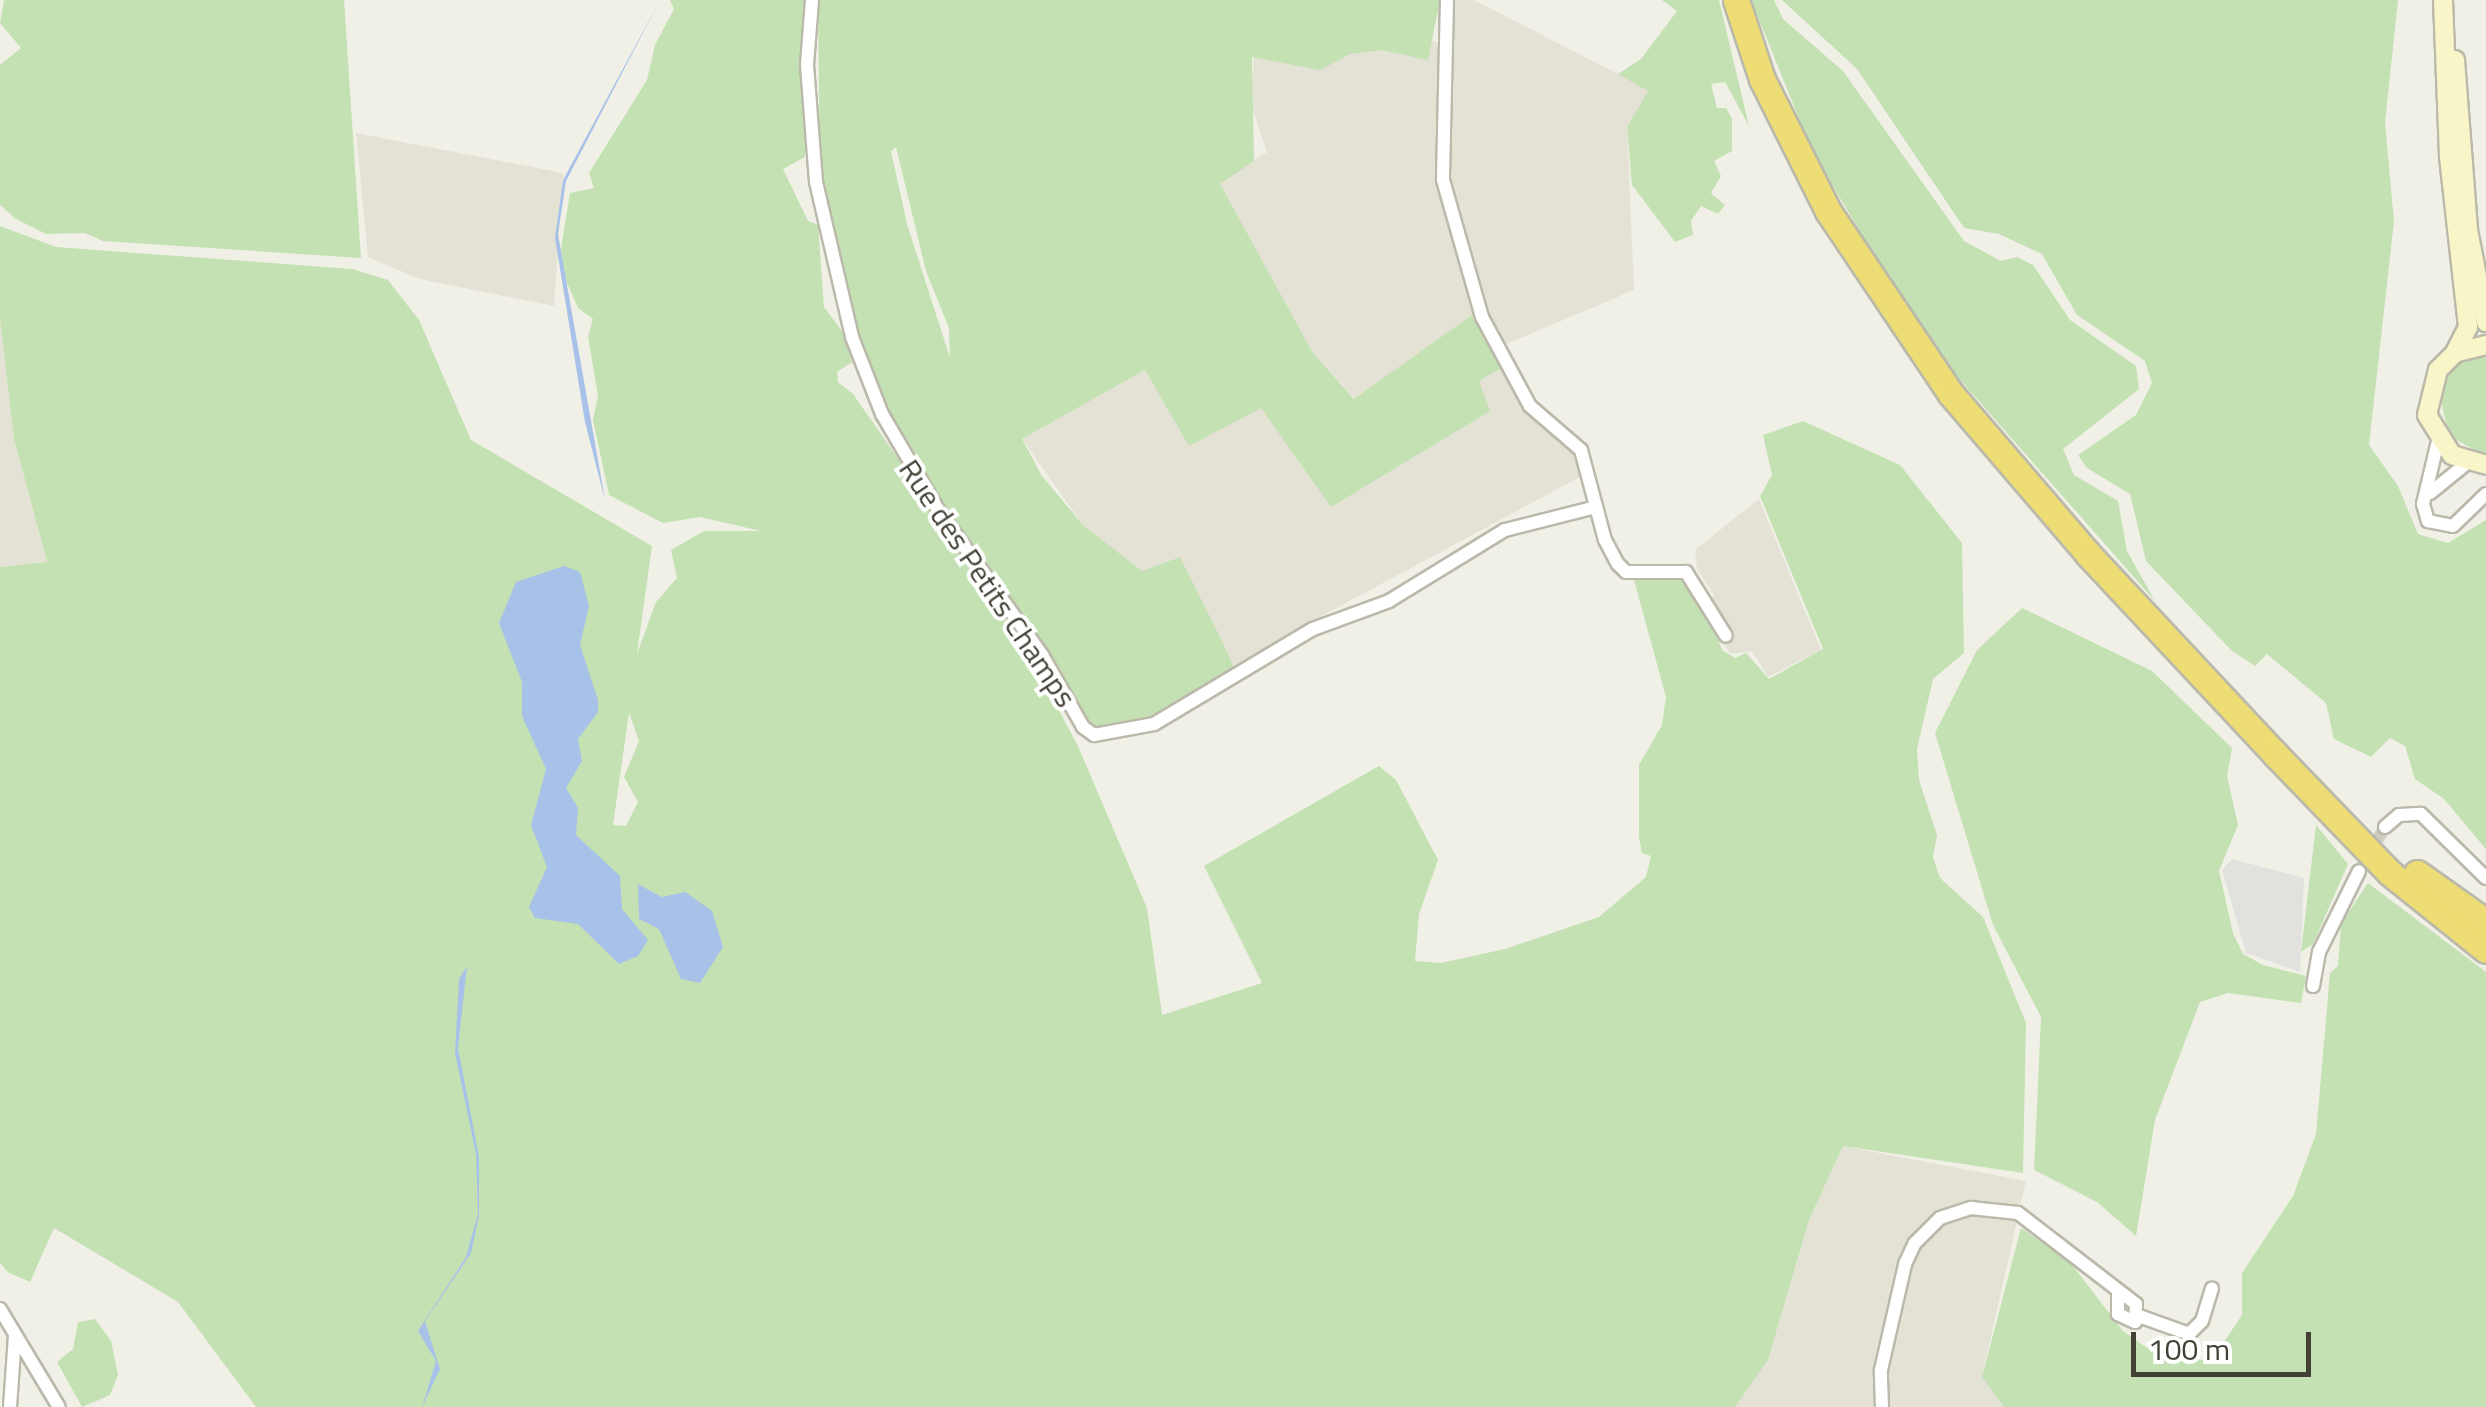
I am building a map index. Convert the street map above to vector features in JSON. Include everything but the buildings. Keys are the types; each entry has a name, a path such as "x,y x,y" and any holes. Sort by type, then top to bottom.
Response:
{"highway":[{"path":"1736,0 1794,146 1886,306 2088,554 2390,873 2486,947"},
{"path":"2318,798 2486,922"}],"main road":[{"path":"2442,0 2453,210 2468,327 2455,354 2428,391 2427,415 2438,441 2476,464"},
{"path":"2454,0 2468,230 2486,322"},
{"path":"2455,354 2486,346"}],"street":[{"name":"Rue des Petits Champs","path":"812,0 807,65 816,182 852,336 870,383 898,448 1042,655 1083,727 1094,735 1154,724 1313,628 1389,602 1505,530 1596,507"},
{"path":"1448,0 1443,180 1482,316 1506,372 1530,406 1581,450 1596,507 1618,564 1626,572 1686,572 1726,636"},
{"path":"2438,441 2424,513 2444,528 2486,494"},
{"path":"2428,494 2476,464"},
{"path":"2385,826 2399,815 2421,814 2486,878"},
{"path":"2312,986 2319,952 2359,871"},
{"path":"1882,1407 1881,1370 1906,1264 1930,1225 1960,1210 1995,1208 2038,1224 2118,1293 2122,1320 2139,1316 2180,1335 2202,1320 2212,1290"},
{"path":"0,1309 59,1407"},
{"path":"10,1407 15,1334"}],"shaded area":[{"path":"1248,0 1321,0 1312,29 1427,38 1447,47 1455,0 1474,0 1649,90 1627,127 1634,290 1502,346 1483,307 1355,399 1313,353 1219,183 1267,152 1249,98 1254,69"},
{"path":"356,133 563,173 554,306 420,279 368,257"},
{"path":"0,319 14,439 47,563 0,567"},
{"path":"1501,368 1588,463 1580,477 1301,627 1235,671 1180,557 1142,571 1083,525 1022,439 1145,370 1261,408 1489,412 1478,381"},
{"path":"1759,499 1821,650 1768,677 1752,651 1730,654 1714,629 1706,608 1714,595 1697,569 1695,550"},
{"path":"2232,859 2304,878 2300,972 2246,953 2222,870"},
{"path":"1843,1146 2026,1181 1982,1376 2004,1407 1735,1407 1768,1360 1809,1220"}],"green space":[{"path":"4,0 344,0 361,258 103,241 85,233 46,234 16,219 0,205 0,65 21,48 0,23"},
{"path":"670,0 810,0 805,157 783,169 808,221 818,225 824,307 842,331 852,362 837,372 838,382 853,394 1010,619 1078,746 1147,908 1162,1015 1262,983 1204,866 1379,766 1396,780 1438,860 1419,914 1415,961 1441,963 1505,949 1599,917 1646,877 1651,856 1642,853 1639,837 1639,765 1662,725 1666,697 1634,580 1680,578 1693,587 1723,651 1735,658 1746,653 1769,679 1823,649 1760,496 1772,475 1763,435 1803,421 1900,465 1962,543 1964,653 1933,679 1917,749 1919,780 1937,835 1933,857 1940,878 1983,917 2026,1023 2023,1173 1843,1146 1809,1220 1768,1360 1735,1407 256,1407 178,1302 54,1228 30,1282 9,1273 0,1263 0,567 47,562 14,439 0,319 0,226 56,247 352,269 388,280 419,320 471,440 652,546 637,654 656,602 677,578 671,550 704,531 761,531 700,517 663,523 609,495 593,420 598,396 588,337 593,319 578,308 565,278 561,248 570,193 594,188 589,173 647,80 655,45 674,9","holes":["629,713 639,741 624,777 638,802 626,826 613,825"]},
{"path":"818,0 1440,0 1428,60 1382,50 1350,54 1320,70 1252,57 1254,161 1220,184 1313,353 1354,399 1483,307 1485,334 1501,368 1479,381 1490,411 1331,507 1261,408 1189,446 1145,370 1022,439 1042,476 1083,525 1142,571 1180,557 1235,671 1146,723 1097,731 1086,722 903,451 853,328 820,181","holes":["896,147 926,271 949,328 950,358 907,224 891,151"]},
{"path":"1662,0 1719,0 1749,126 1725,82 1711,84 1717,108 1726,108 1732,119 1732,151 1714,161 1721,176 1711,193 1725,205 1718,214 1701,206 1691,221 1693,235 1675,242 1632,185 1627,127 1648,91 1618,74 1641,59 1677,11"},
{"path":"1751,0 1774,0 1783,19 1843,71 1964,241 2001,261 2017,257 2033,265 2070,320 2136,366 2139,389 2063,449 2074,475 2118,501 2127,551 2155,601 1925,340 1813,153"},
{"path":"1782,0 2398,0 2385,123 2394,221 2369,445 2398,486 2418,534 2448,543 2486,520 2486,849 2444,799 2415,779 2405,746 2390,738 2371,757 2334,739 2326,703 2267,654 2255,666 2232,651 2146,561 2130,494 2087,468 2078,455 2136,415 2152,383 2145,361 2077,315 2042,254 1999,234 1964,228 1857,69"},
{"path":"2486,353 2486,456 2449,436 2439,392 2456,364"},
{"path":"2022,608 2152,671 2232,748 2227,776 2238,825 2219,871 2233,933 2243,954 2263,965 2306,976 2301,1003 2228,993 2200,1002 2155,1120 2136,1236 2097,1202 2034,1170 2041,1017 1993,925 1935,733 1977,650"},
{"path":"2316,825 2348,864 2313,944 2301,952"},
{"path":"2368,883 2486,972 2486,1407 2004,1407 1982,1377 2021,1228 2069,1261 2123,1331 2157,1355 2211,1361 2242,1315 2242,1273 2293,1196 2316,1134 2330,973 2338,966 2341,924"},
{"path":"95,1319 111,1341 118,1375 110,1395 82,1407 57,1362 73,1349 78,1322"}],"water":[{"path":"660,0 566,181 558,234 605,500 585,422 555,238 563,180"},
{"path":"564,566 580,572 589,606 580,645 598,700 598,712 578,739 582,761 566,788 578,808 576,835 620,876 622,909 648,940 638,956 619,964 578,924 535,918 529,907 547,867 531,825 546,769 522,716 522,682 499,623 516,582"},
{"path":"638,884 662,897 685,892 712,911 723,947 700,983 681,979 659,929 639,919"},
{"path":"467,966 458,1048 479,1157 479,1216 471,1253 425,1321 440,1369 422,1407 436,1361 418,1331 466,1257 478,1214 476,1154 455,1053 459,979"}],"tunnel":[{"path":"2359,871 2385,827"}]}
